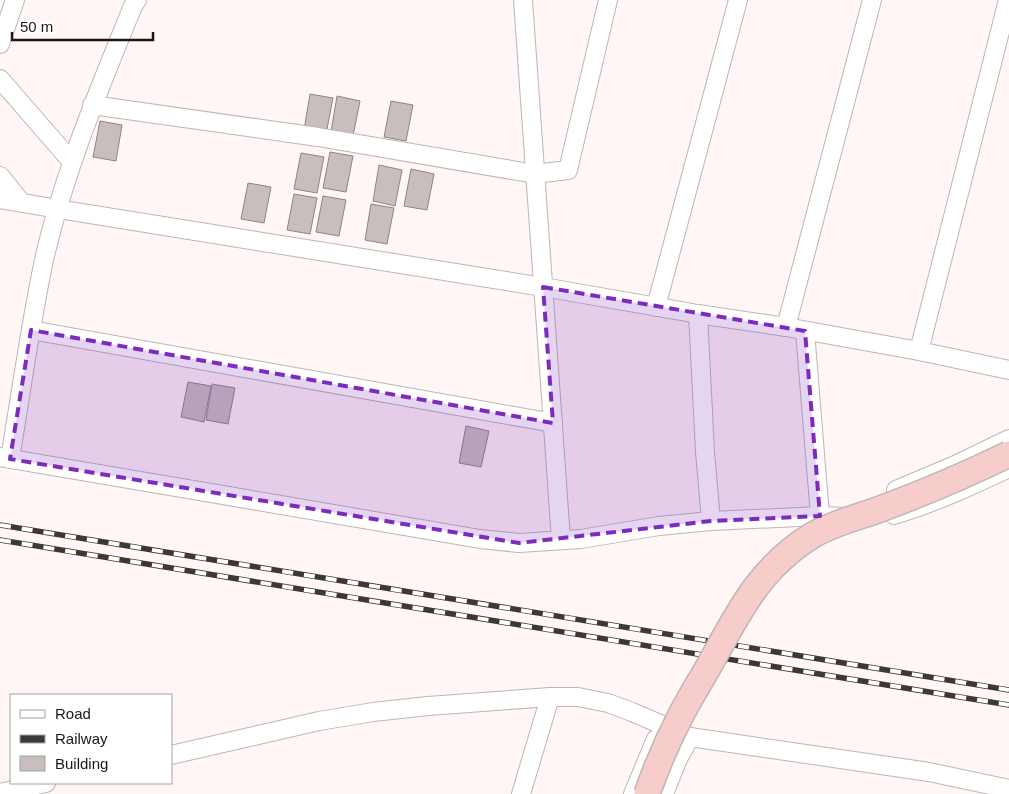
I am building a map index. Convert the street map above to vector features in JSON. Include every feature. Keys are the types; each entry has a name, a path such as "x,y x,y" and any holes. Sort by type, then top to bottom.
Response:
{"street":[{"path":"0,44 15,0"},
{"path":"137,0 92,105 58,209 44,260 5,458 480,539 519,543 581,539 660,526 711,521 820,516 891,516 957,492 1009,468"},
{"path":"523,0 561,540"},
{"path":"92,105 318,137 535,174 568,170 608,0"},
{"path":"656,307 738,0"},
{"path":"786,327 872,0"},
{"path":"919,351 1008,0"},
{"path":"0,79 72,162"},
{"path":"0,176 21,202"},
{"path":"0,198 786,327 919,351 1009,370"},
{"path":"698,314 705,452 711,521"},
{"path":"31,330 553,423"},
{"path":"804,331 820,516"},
{"path":"820,516 907,486 1009,439"},
{"path":"658,789 653,777 680,717 744,602 775,564 814,535 838,523 879,510 925,492 1009,454"},
{"path":"521,794 550,697"},
{"path":"172,754 319,721 373,712 550,697 578,697 608,703 690,736 929,772 1009,789"},
{"path":"658,789 662,725"},
{"path":"633,794 658,789 677,761 690,736"},
{"path":"1,793 42,784"}],"highlighted area":[{"path":"543,287 805,331 820,516 711,521 519,543 10,459 31,330 553,423"}],"building":[{"path":"310,94 333,98 326,134 304,130"},
{"path":"337,96 360,101 353,136 331,132"},
{"path":"391,101 413,105 406,141 384,137"},
{"path":"100,121 122,125 116,161 93,157"},
{"path":"330,152 353,156 346,192 323,188"},
{"path":"301,153 324,157 317,193 294,189"},
{"path":"379,165 402,170 395,206 373,201"},
{"path":"411,169 434,174 427,210 404,206"},
{"path":"248,183 271,187 264,223 241,219"},
{"path":"294,194 317,198 310,234 287,230"},
{"path":"323,196 346,200 339,236 316,232"},
{"path":"371,204 394,208 387,244 365,240"},
{"path":"188,382 211,386 204,422 181,417"},
{"path":"212,384 235,388 228,424 206,420"},
{"path":"466,426 489,431 481,467 459,463"}],"railway":[{"path":"0,525 1009,690"},
{"path":"0,540 1009,705"}]}
